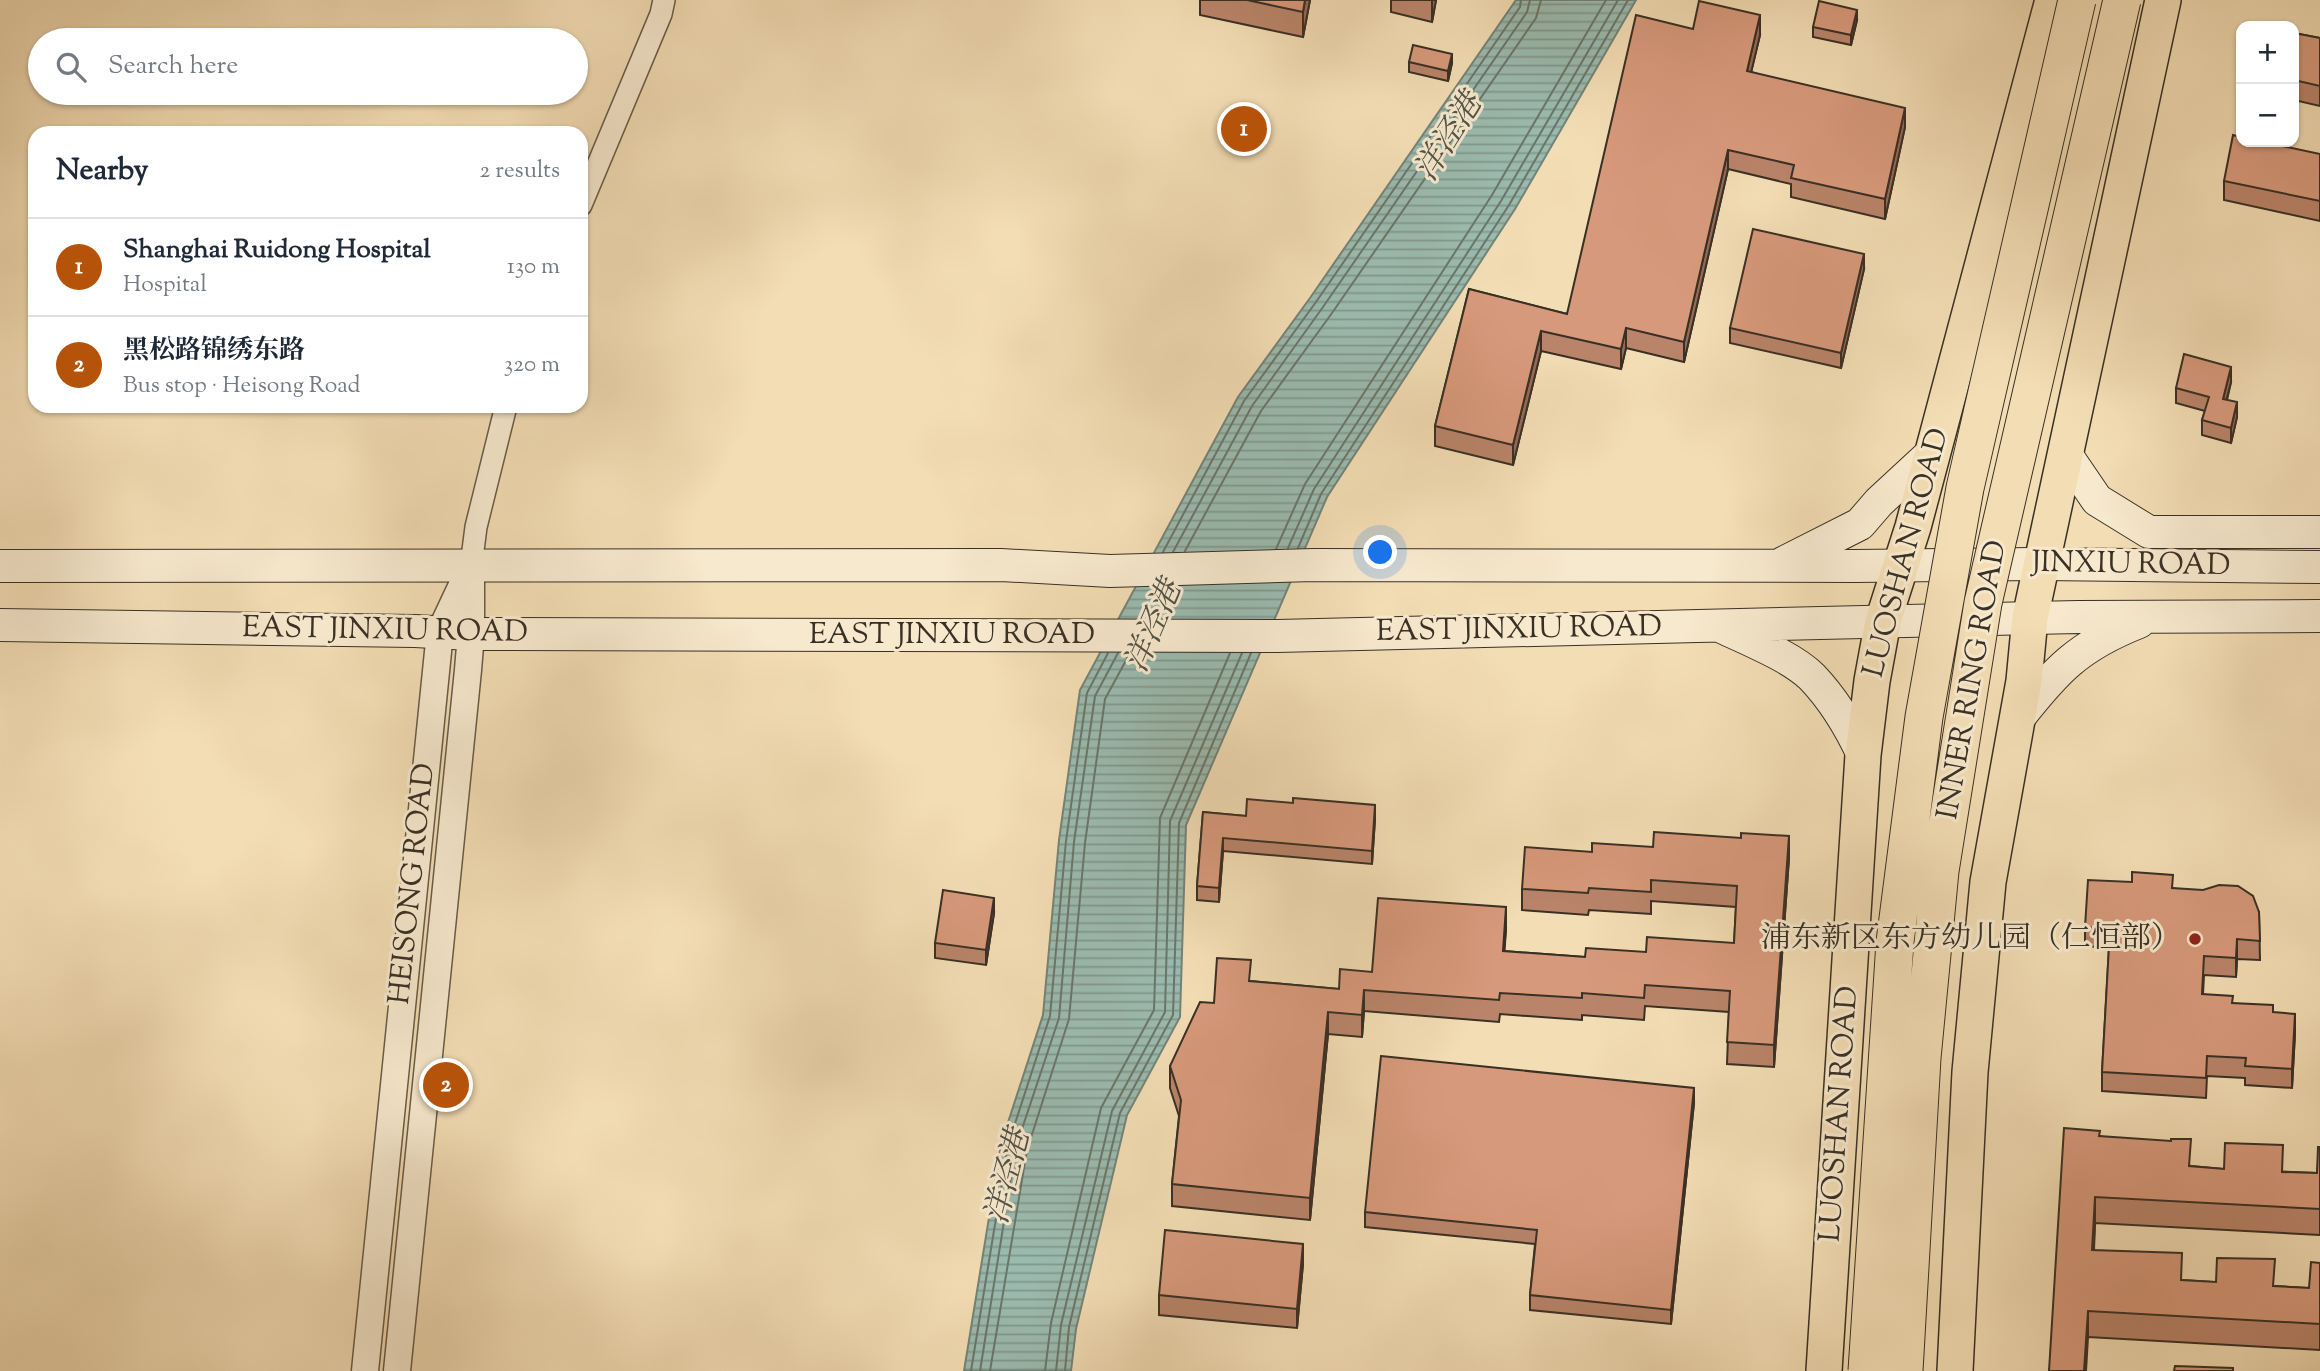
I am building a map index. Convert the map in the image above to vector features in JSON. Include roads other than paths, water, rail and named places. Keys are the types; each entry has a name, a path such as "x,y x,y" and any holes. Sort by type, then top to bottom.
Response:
{"highway":[{"name":"INNER RING ROAD","path":"1867,1371 1895,942 1924,717 1965,488 2077,0"},
{"name":"INNER RING ROAD","path":"1904,1371 1922,1058 1944,844 1983,603 2122,0"}],"main road":[{"name":"LUOSHAN ROAD","path":"1824,1371 1863,754 1872,681 1883,621 1932,453 2053,0"},
{"path":"1955,1371 1970,1072 1988,882 2024,681 2030,618 2163,0"},
{"path":"1777,566 1860,524 1879,502 1932,453"},
{"path":"2064,453 2098,500 2149,532 2320,533"},
{"name":"EAST JINXIU ROAD","path":"0,566 1001,565 1110,571 1313,565 1900,565"},
{"name":"JINXIU ROAD","path":"1900,565 2320,567"},
{"path":"2017,720 2047,682 2074,656 2109,634 2154,616"},
{"name":"JINXIU ROAD","path":"2030,618 2320,616"},
{"name":"EAST JINXIU ROAD","path":"0,625 471,634 1277,636 2030,618"},
{"path":"1718,625 1779,654 1811,676 1849,724 1863,754"}],"street":[{"path":"588,188 661,14 664,0"},
{"name":"HEISONG ROAD","path":"397,1371 471,634 471,566 476,527 504,413"},
{"path":"365,1371 440,632 471,566"}],"water":[{"name":"洋泾港","path":"1516,0 1636,0 1515,209 1327,497 1186,825 1180,1017 1127,1115 1076,1329 1071,1371 964,1371 1001,1144 1043,1015 1059,840 1080,690 1238,397 1310,298"}],"place":[{"name":"Shanghai Ruidong Hospital","path":"1244,129"},
{"name":"浦东新区东方幼儿园（仁恒部）","path":"2195,939"},
{"name":"黑松路锦绣东路","path":"446,1085"}]}
